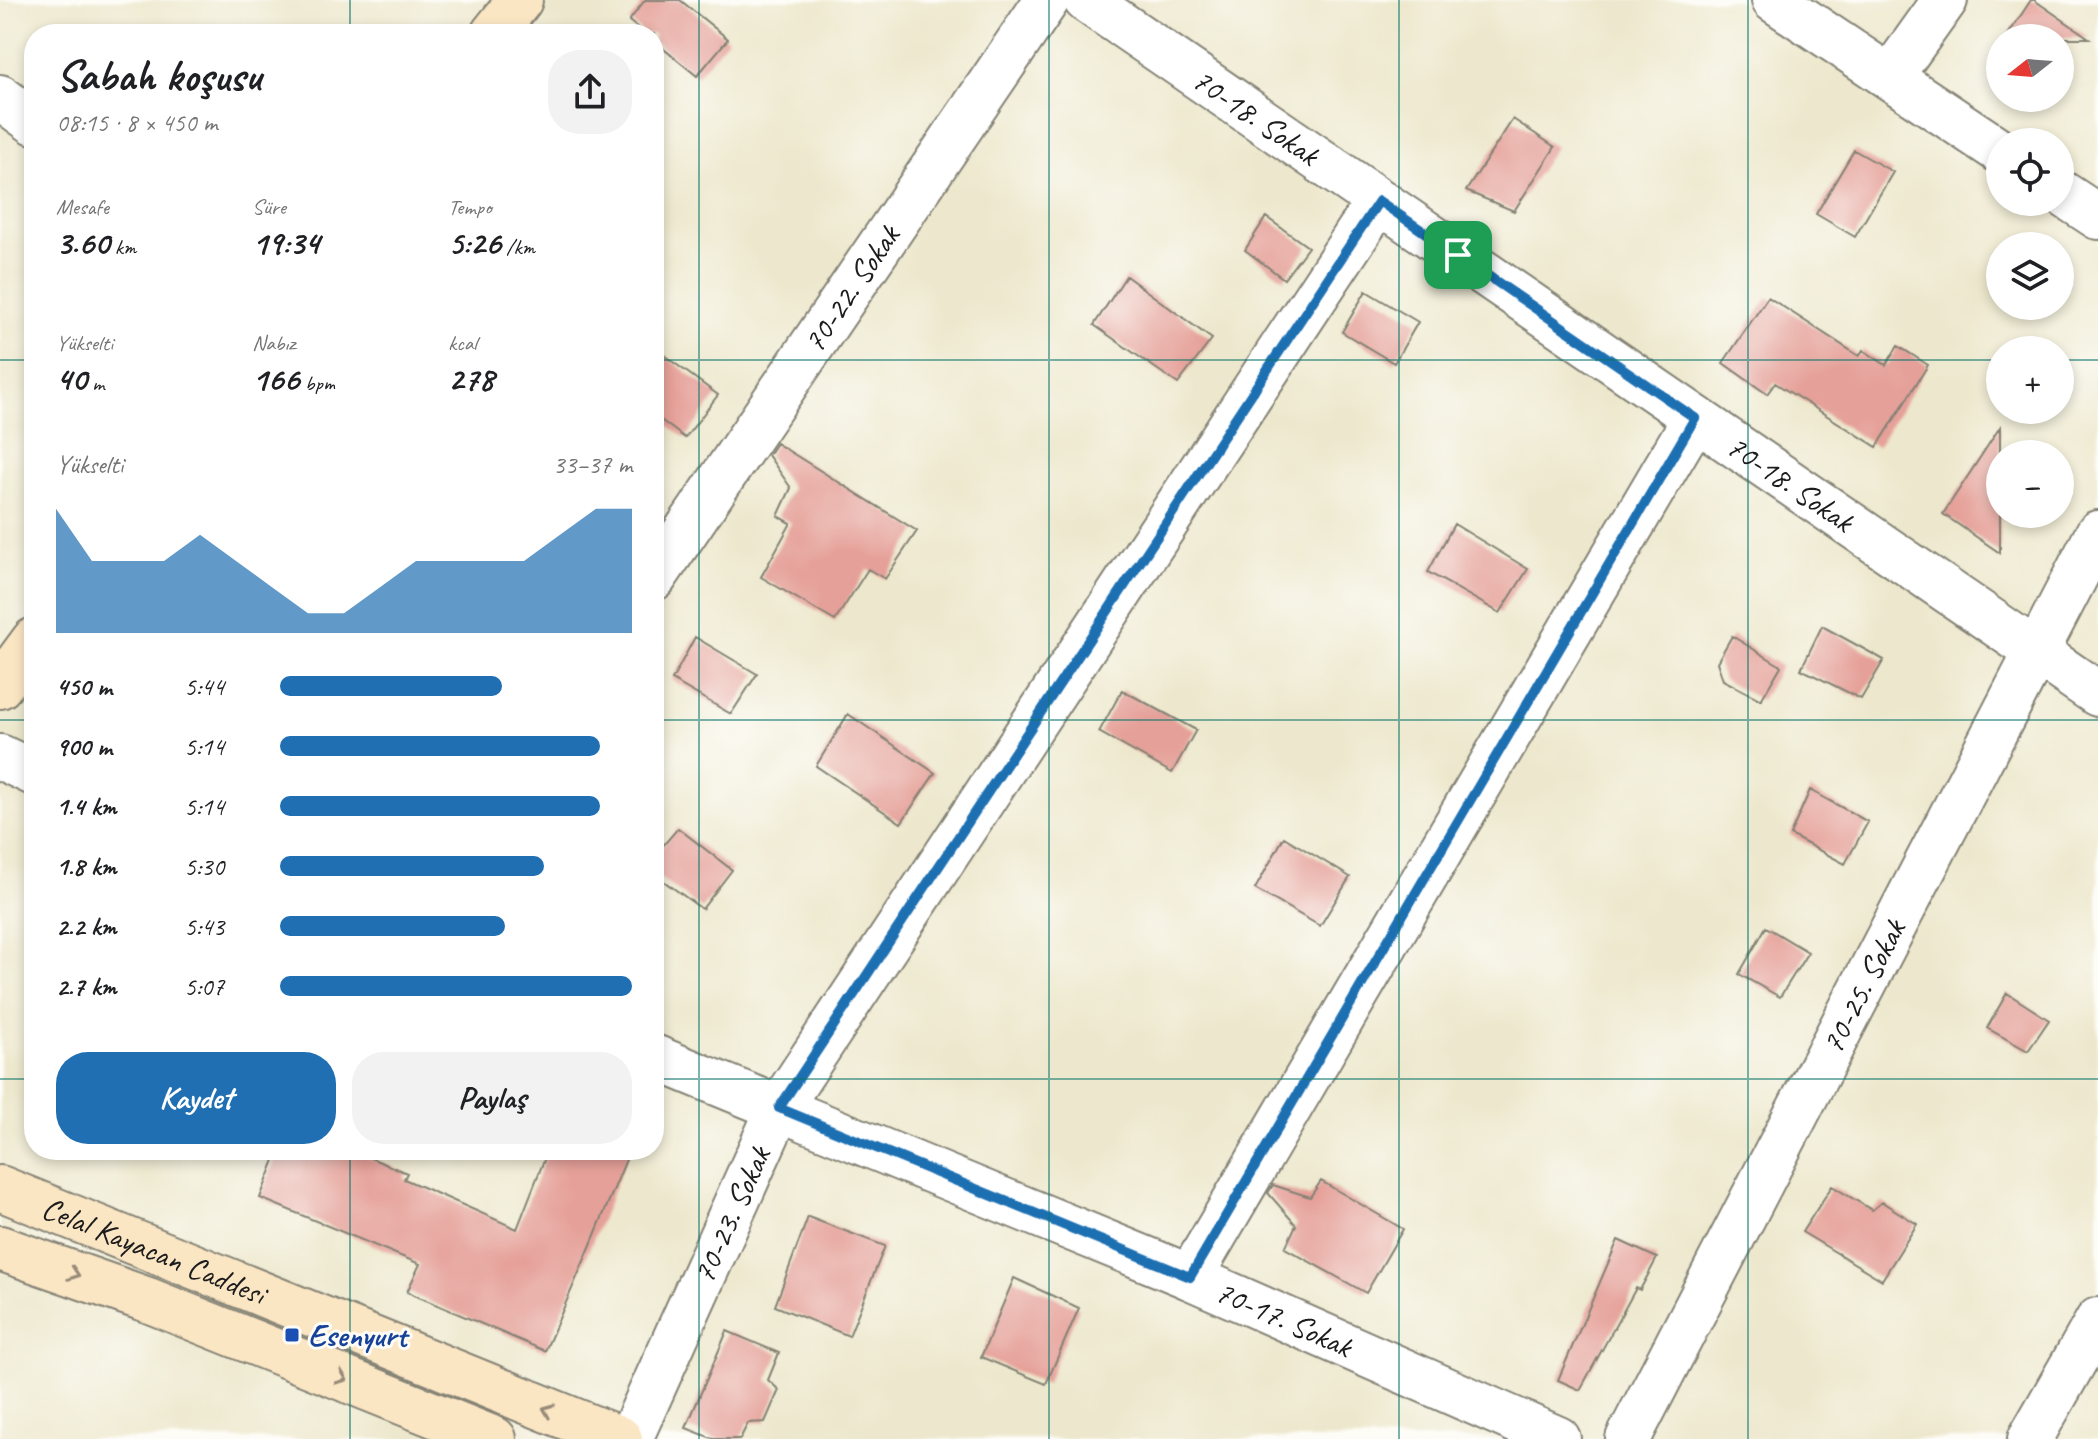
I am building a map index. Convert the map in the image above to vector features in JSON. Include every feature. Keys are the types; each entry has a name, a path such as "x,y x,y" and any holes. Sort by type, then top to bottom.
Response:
{"street":[{"path":"501,24 520,0"},
{"name":"70-22. Sokak","path":"664,563 1047,0"},
{"name":"70-18. Sokak","path":"1086,0 2098,694"},
{"path":"1774,0 1986,142"},
{"path":"1890,77 1945,0"},
{"path":"0,97 24,115"},
{"name":"70-23. Sokak","path":"630,1439 779,1108 1379,201"},
{"path":"2074,201 2098,217"},
{"path":"1190,1277 1695,418"},
{"name":"70-25. Sokak","path":"1628,1439 2098,533"},
{"path":"0,686 24,654"},
{"path":"0,757 24,768"},
{"name":"70-17. Sokak","path":"664,1061 1190,1277 1558,1439"},
{"name":"Celal Kayacan Caddesi","path":"0,1188 620,1439"},
{"name":"Celal Kayacan Caddesi","path":"0,1248 148,1300 494,1439"},
{"path":"2030,1439 2098,1320"}],"building":[{"path":"645,0 680,0 728,39 697,76 664,49 664,24 633,24 629,21"},
{"path":"2034,0 2069,24 2015,24"},
{"path":"2074,28 2089,38 2074,38"},
{"path":"1513,119 1555,147 1514,211 1466,191"},
{"path":"1854,150 1893,172 1855,237 1816,214"},
{"path":"1266,217 1308,247 1284,279 1245,250"},
{"path":"1126,276 1212,339 1178,384 1094,325"},
{"path":"1366,291 1418,322 1394,363 1342,332"},
{"path":"1768,297 1859,356 1863,350 1886,365 1898,346 1928,365 1877,447 1775,383 1767,394 1723,363"},
{"path":"664,355 718,395 685,438 664,422"},
{"path":"2000,427 2000,440 1991,440"},
{"path":"776,443 917,531 885,579 868,569 835,621 761,577 791,523 778,516 791,488 768,455"},
{"path":"1986,448 1986,528 2000,528 2000,553 1943,514"},
{"path":"1454,524 1528,569 1500,613 1428,572"},
{"path":"1822,626 1884,660 1861,699 1801,669"},
{"path":"1732,636 1781,666 1761,700 1723,680 1717,662"},
{"path":"695,637 757,674 731,714 672,680"},
{"path":"1122,690 1196,730 1172,773 1099,732"},
{"path":"848,714 935,773 901,823 816,766"},
{"path":"1810,790 1868,822 1845,864 1790,835"},
{"path":"678,828 732,870 702,909 664,881 664,844"},
{"path":"1284,837 1350,877 1320,926 1255,889"},
{"path":"1766,927 1808,952 1780,997 1739,974"},
{"path":"2007,993 2049,1020 2028,1051 1987,1028"},
{"path":"275,1160 375,1160 407,1173 404,1179 517,1229 544,1160 626,1160 545,1351 407,1292 420,1264 260,1198"},
{"path":"1321,1181 1403,1229 1366,1293 1285,1248 1296,1225 1268,1193 1273,1185 1310,1197"},
{"path":"1832,1186 1872,1210 1882,1202 1917,1224 1882,1280 1802,1232"},
{"path":"808,1217 885,1246 849,1336 775,1306"},
{"path":"1618,1240 1657,1258 1640,1290 1636,1288 1580,1390 1558,1380"},
{"path":"1014,1278 1079,1308 1046,1384 981,1357"},
{"path":"727,1331 779,1353 768,1380 779,1390 765,1422 748,1423 740,1439 714,1439 686,1428"}],"place":[{"name":"Esenyurt","path":"292,1335"}],"route":[{"path":"1379,201 1458,255 1695,418 1190,1277 779,1108 1379,201"}]}
